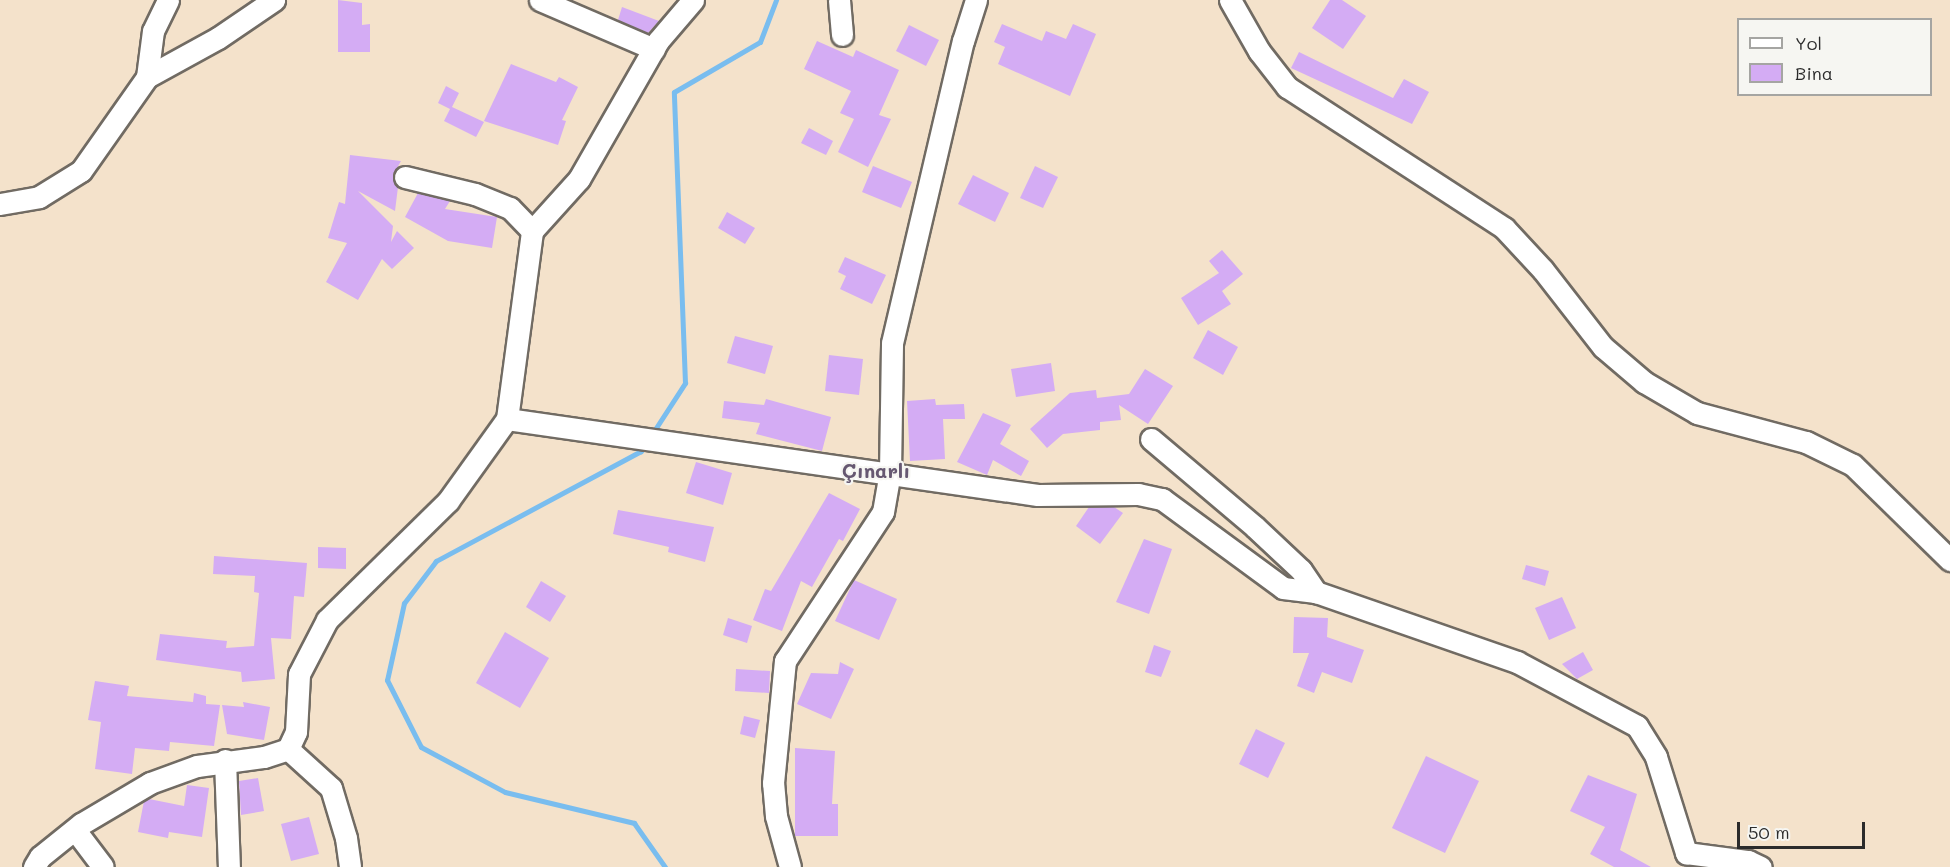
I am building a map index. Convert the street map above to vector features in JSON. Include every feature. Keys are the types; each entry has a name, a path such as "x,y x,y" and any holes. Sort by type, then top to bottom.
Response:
{"street":[{"path":"147,77 153,31 168,0"},
{"path":"0,204 39,197 81,171 147,77 218,38 274,0"},
{"path":"540,0 654,49"},
{"path":"34,867 40,857 75,830 150,783 225,760 264,757 288,749 296,732 299,674 327,620 448,501 507,419 532,231 579,179 654,49 693,0"},
{"path":"839,0 842,35"},
{"path":"790,867 776,816 773,783 785,661 883,512 890,472 892,343 963,41 976,0"},
{"path":"1230,0 1259,51 1287,87 1504,228 1543,270 1603,347 1644,382 1697,413 1806,442 1853,465 1950,560"},
{"path":"405,177 475,194 510,208 532,231"},
{"path":"507,419 616,435 692,443 1038,495 1138,494 1162,499 1283,588 1316,592 1517,662 1637,726 1656,757 1686,853 1748,861 1761,867"},
{"path":"1151,439 1263,534 1301,570 1316,592"},
{"path":"288,749 331,788 346,838 350,867"},
{"path":"225,760 229,867"},
{"path":"75,830 103,867"}],"building":[{"path":"338,0 362,3 362,25 370,24 370,52 338,52"},
{"path":"1330,0 1342,0 1366,16 1343,49 1312,28"},
{"path":"622,7 659,21 648,33 618,20"},
{"path":"1002,24 1042,41 1046,31 1066,39 1073,24 1096,34 1070,96 998,64 1005,47 994,42"},
{"path":"909,25 939,40 926,66 896,51"},
{"path":"817,41 853,57 856,50 899,70 879,115 891,119 868,167 838,152 854,119 840,113 851,91 804,69"},
{"path":"1299,52 1393,98 1404,79 1429,92 1412,124 1291,68"},
{"path":"511,64 556,82 559,77 578,87 562,120 566,121 558,145 484,121"},
{"path":"446,86 459,93 452,107 484,122 476,137 444,121 450,109 438,103"},
{"path":"809,128 833,141 826,155 801,143"},
{"path":"350,155 401,161 393,175 398,187 395,211 358,191 393,226 391,242 397,231 414,248 392,269 382,259 358,300 326,282 347,243 328,238 339,202 345,204"},
{"path":"873,166 912,182 901,208 862,192"},
{"path":"1035,166 1058,177 1043,208 1020,198"},
{"path":"973,175 1009,193 995,222 958,204"},
{"path":"418,193 450,201 445,209 497,217 492,248 448,241 405,217"},
{"path":"727,212 755,228 745,244 718,228"},
{"path":"1222,250 1243,274 1222,291 1231,304 1198,325 1181,298 1219,273 1209,261"},
{"path":"845,257 886,275 872,304 840,289 846,276 838,272"},
{"path":"1208,330 1238,347 1223,375 1193,358"},
{"path":"735,336 773,346 765,374 727,363"},
{"path":"829,355 863,359 859,395 825,391"},
{"path":"1051,363 1055,391 1016,397 1011,369"},
{"path":"1145,369 1173,386 1148,424 1119,405 1121,420 1100,422 1100,430 1063,434 1047,448 1030,429 1070,393 1096,390 1097,398 1129,394"},
{"path":"766,399 831,417 822,451 756,434 760,423 722,418 724,401 764,405"},
{"path":"935,399 936,405 964,404 965,419 943,419 945,459 910,461 907,401"},
{"path":"983,413 1011,425 1000,444 1029,461 1021,476 993,460 987,475 957,462"},
{"path":"696,462 732,473 723,505 686,493"},
{"path":"829,493 860,509 843,541 839,539 812,587 801,581 782,631 753,620 765,589 771,591"},
{"path":"1089,507 1114,507 1123,513 1100,544 1076,526"},
{"path":"618,510 714,527 705,562 668,552 669,547 613,534"},
{"path":"1144,539 1172,549 1149,614 1116,602"},
{"path":"318,547 346,548 346,569 318,568"},
{"path":"214,556 307,563 304,597 294,596 291,639 271,638 275,679 242,682 241,672 156,660 160,634 227,641 226,648 254,646 259,593 254,592 255,576 213,574"},
{"path":"1526,565 1549,571 1545,586 1522,579"},
{"path":"854,580 897,599 879,640 835,621"},
{"path":"541,581 566,596 550,622 526,607"},
{"path":"1562,597 1576,628 1549,640 1535,608"},
{"path":"1294,617 1328,618 1327,637 1364,650 1352,683 1322,672 1314,693 1297,686 1309,653 1293,653"},
{"path":"728,618 752,626 747,643 723,635"},
{"path":"505,632 549,658 520,708 476,683"},
{"path":"1154,645 1171,651 1161,677 1145,672"},
{"path":"1583,652 1593,670 1577,679 1562,664"},
{"path":"840,662 854,669 831,719 797,704 811,673 838,674"},
{"path":"736,669 770,671 769,693 735,691"},
{"path":"95,681 129,686 127,696 193,702 194,693 206,696 206,704 220,705 214,746 170,742 169,751 135,748 132,774 95,769 101,722 88,720"},
{"path":"243,702 270,707 264,740 227,734 222,705 244,707"},
{"path":"744,716 760,720 755,738 740,734"},
{"path":"1256,729 1285,743 1268,778 1239,764"},
{"path":"795,748 835,751 832,804 838,804 838,836 795,836"},
{"path":"1426,756 1479,781 1445,853 1392,828"},
{"path":"1588,775 1637,794 1620,850 1651,867 1614,867 1590,854 1605,827 1570,811"},
{"path":"258,778 264,811 241,815 239,781"},
{"path":"187,785 209,788 202,837 169,832 168,838 138,832 144,801 149,799 184,806"},
{"path":"309,817 319,854 291,861 281,824"}],"waterway":[{"path":"652,434 685,383 674,92 760,42 776,0"},
{"path":"646,444 641,451 436,561 404,603 387,680 421,747 505,792 634,823 665,867"}],"district":[{"name":"Çınarlı","path":"876,470"}]}
